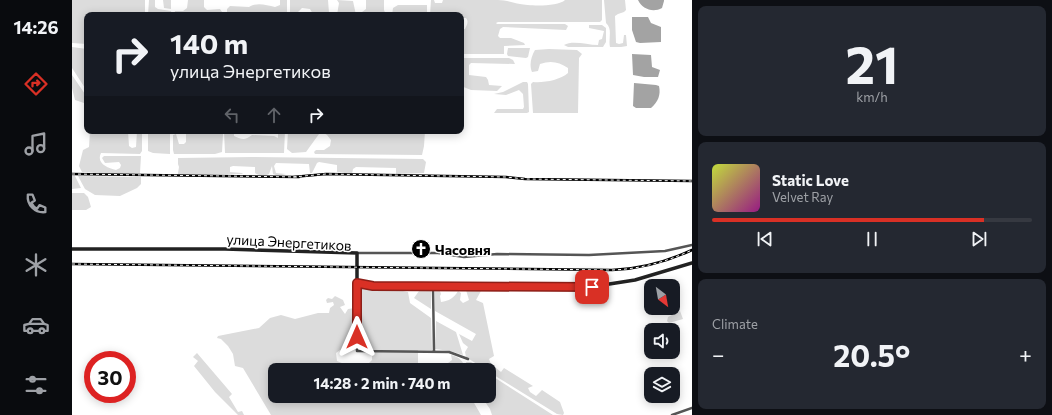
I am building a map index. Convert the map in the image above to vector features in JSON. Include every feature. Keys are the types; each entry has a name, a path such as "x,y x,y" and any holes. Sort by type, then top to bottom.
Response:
{"street":[{"path":"357,253 438,253 464,257 497,254 589,255 665,251 692,245"},
{"name":"улица Энергетиков","path":"72,249 225,249 357,253 357,283"},
{"path":"468,359 449,352 357,351 357,283 373,286 590,287 650,276 692,263"},
{"path":"433,287 434,352"},
{"path":"672,415 692,408"}],"shaded area":[{"path":"72,0 145,0 145,12 84,12 84,44 72,43"},
{"path":"149,0 155,0 155,7 171,12 148,12"},
{"path":"163,0 171,0 171,9 164,8"},
{"path":"188,0 204,0 204,7 207,10 220,9 222,12 175,12 183,11 187,8"},
{"path":"280,0 287,0 287,12 227,12 227,9 230,6 249,7 258,4 275,7 280,5"},
{"path":"290,0 328,0 329,12 312,12 310,9 302,8 298,12 290,12"},
{"path":"337,0 353,1 355,12 338,12 339,3"},
{"path":"366,0 384,0 385,12 362,12 366,9"},
{"path":"431,0 434,0 435,3 442,3 443,0 501,0 524,5 550,5 565,0 602,0 602,20 600,22 496,23 565,24 568,26 566,30 503,27 500,29 498,36 500,38 511,38 524,43 525,45 504,46 504,54 464,54 464,29 467,24 467,19 464,18 464,12 430,12"},
{"path":"604,0 625,0 626,10 615,16 616,43 623,43 624,35 626,35 627,46 610,47 610,31 606,23"},
{"path":"638,0 664,1 662,8 652,10 642,6"},
{"path":"398,5 427,5 427,12 392,12 393,8"},
{"path":"632,17 648,17 651,23 661,27 661,42 636,42 632,30"},
{"path":"589,25 602,25 606,28 606,42 603,47 568,47 564,45 576,43 598,45 599,40 602,39 604,31 589,28"},
{"path":"72,47 84,49 84,86 72,68"},
{"path":"508,48 530,48 528,57 526,58 508,56"},
{"path":"535,50 577,50 582,54 579,58 578,113 533,113 531,84 533,82 556,79 568,73 568,68 561,64 551,62 540,64 538,71 532,72 531,61"},
{"path":"632,54 651,55 652,67 660,70 658,77 633,75"},
{"path":"464,58 509,58 513,60 515,64 471,63 469,65 469,75 486,77 489,85 502,86 497,91 471,90 464,87"},
{"path":"72,75 84,93 84,103 75,100 72,88"},
{"path":"523,82 527,82 528,84 529,112 494,113 497,109 523,109 523,94 519,90 506,95 494,94 503,92"},
{"path":"634,83 659,86 660,92 658,98 651,108 636,108 633,106"},
{"path":"90,134 128,134 129,146 132,148 136,147 137,134 142,134 142,151 140,154 101,153 100,157 103,164 116,170 120,168 121,165 119,162 105,163 102,158 104,156 141,156 140,173 109,174 82,172 79,166 83,150 89,147"},
{"path":"148,134 170,134 170,154 153,153 148,151"},
{"path":"176,134 179,144 184,144 186,142 186,134 223,134 222,152 215,154 174,154 173,135"},
{"path":"224,134 234,134 234,136 244,139 252,135 274,136 278,138 278,134 285,134 284,153 225,153"},
{"path":"288,134 319,134 306,152 292,153 287,149"},
{"path":"326,134 425,134 422,155 315,154 314,152 316,150 324,150 330,146 331,140"},
{"path":"253,157 423,159 426,162 424,173 396,174 396,168 356,167 353,169 352,174 337,172 337,165 319,162 312,173 310,173 309,164 276,163 274,166 276,173 286,174 278,176 273,174 272,166 269,174 264,175 258,175 255,173 255,167 233,166 230,167 230,172 243,174 178,174 178,158"},
{"path":"72,176 75,176 81,188 72,189"},
{"path":"78,176 141,177 141,184 137,188 120,196 95,195 85,189"},
{"path":"72,193 84,193 88,197 91,207 86,210 72,210"},
{"path":"359,288 408,292 410,303 431,318 432,350 418,350 418,363 369,363 372,360 372,353 365,348 359,347"},
{"path":"466,290 481,291 476,300 483,303 494,356 489,359 491,363 475,363 466,357 465,352 468,347 463,343 459,334 472,341 476,334 435,311 435,291 440,291 441,302 451,299 458,291 461,293 460,300 463,303 469,300"},
{"path":"419,291 431,291 431,309 414,298"},
{"path":"335,296 343,300 345,305 340,307 345,314 348,309 355,308 354,348 340,350 336,353 337,361 342,363 268,363 268,403 474,403 481,415 271,415 243,368 235,366 233,354 228,346 221,339 217,338 218,336 259,328 270,318 281,315 295,319 318,313 329,313 330,308 334,305 333,302 327,303 326,300 328,298 332,299"},
{"path":"680,311 683,319 669,323 667,321 668,317 672,315 680,315"},
{"path":"436,321 456,332 463,355 435,349"},
{"path":"197,353 232,394 229,397 238,412 242,411 244,415 238,415 215,392 194,366 198,361 193,357"},
{"path":"451,355 457,357 463,363 448,363 452,360"},
{"path":"496,368 501,372 504,368 533,386 528,388 530,392 536,396 542,390 560,402 564,413 563,415 557,414 496,376"},
{"path":"496,378 553,415 492,415 486,403 496,403"}],"railway":[{"path":"72,174 299,177"},
{"path":"293,177 326,174 692,181"},
{"path":"72,264 612,270 653,264 692,250"}],"place":[{"name":"Часовня","path":"421,249"}],"route":[{"path":"357,337 357,283 373,286 418,287 592,287"}]}
